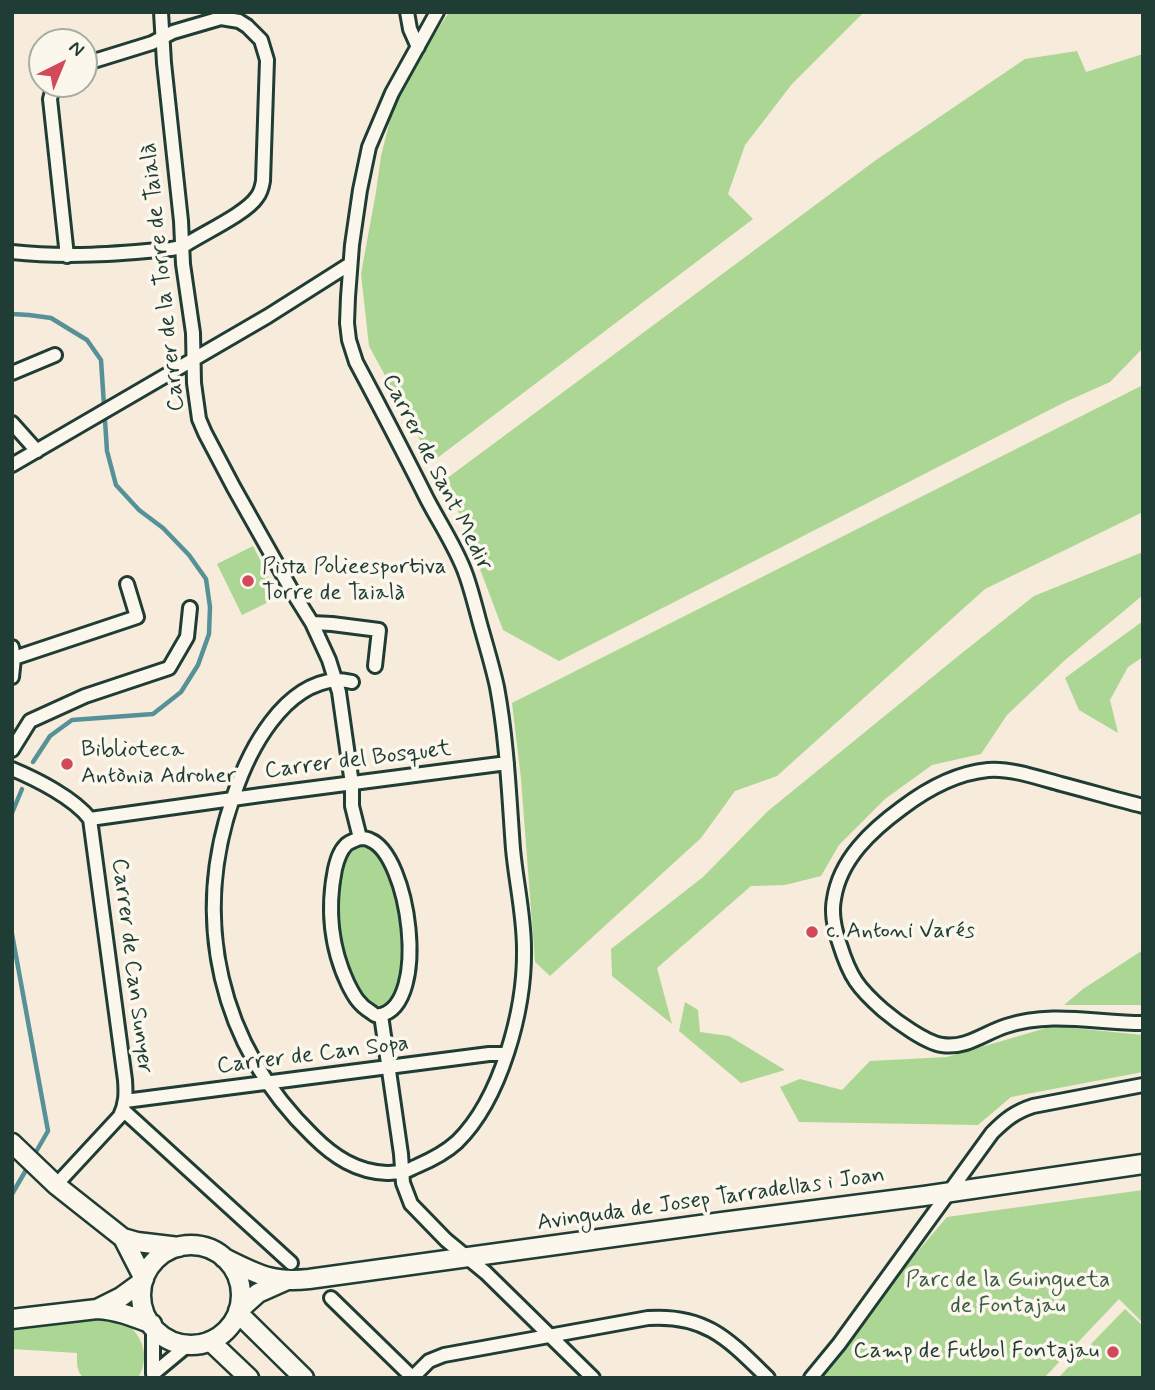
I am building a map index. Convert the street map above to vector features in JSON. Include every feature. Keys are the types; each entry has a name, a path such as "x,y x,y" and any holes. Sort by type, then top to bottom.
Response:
{"main road":[{"path":"15,1146 51,1180 123,1238 179,1247"},
{"name":"Avinguda de Josep Tarradellas i Joan","path":"224,1258 266,1278 285,1281 309,1279 1143,1164"},
{"path":"123,1238 144,1280"},
{"path":"192,1245 212,1250 224,1258 240,1284 241,1300 238,1312 228,1329 204,1343 189,1344 162,1335 147,1317 142,1303 144,1280 149,1269 169,1250 192,1245"},
{"path":"97,1309 121,1297 144,1280"},
{"name":"Avinguda de Josep Tarradellas i Joan","path":"238,1312 258,1293 285,1281"},
{"path":"12,1320 110,1309 153,1325"},
{"path":"238,1312 304,1378"},
{"path":"210,1341 249,1378"}],"street":[{"name":"Carrer de la Torre de Taialà","path":"161,12 183,264 193,334 194,383 201,426 312,623 329,660 340,692 352,784 352,806 360,838"},
{"path":"407,12 410,29 418,47"},
{"name":"Carrer de Sant Medir","path":"402,1172 436,1157 455,1144 484,1104 513,1037 524,948 508,763 496,685 466,575 356,362 347,323 360,190 369,147 392,93 437,12"},
{"path":"12,252 46,256 89,256 182,247 245,209 261,191 267,60 261,40 254,32 239,21 221,18 98,60"},
{"path":"50,98 67,256"},
{"path":"12,465 303,295 351,264"},
{"path":"12,373 55,355"},
{"path":"12,423 37,451"},
{"path":"12,677 13,652 137,617 127,584"},
{"path":"12,750 30,721 85,696 169,668 187,637 190,608"},
{"path":"312,623 379,630 375,666"},
{"path":"352,682 336,680 303,692 280,710 256,744 242,772 224,826 213,897 215,936 223,983 236,1024 251,1056 278,1097 299,1123 342,1161 364,1170 402,1172"},
{"name":"Carrer del Bosquet","path":"90,819 508,763"},
{"path":"12,769 41,781 90,819"},
{"path":"1143,806 1024,774 990,770 965,775 933,787 899,810 866,838 842,873 834,899 834,909 836,934 850,974 867,996 917,1034 940,1045 960,1046 1013,1024 1054,1017 1143,1023"},
{"name":"Carrer de Can Sunyer","path":"90,819 125,1080 124,1106"},
{"path":"360,838 376,844 385,855 402,892 409,921 410,954 402,996 391,1010 381,1015 376,1015 356,1000 336,955 332,931 331,894 339,855 347,844 360,838"},
{"path":"381,1015 403,1183 411,1204 593,1378"},
{"name":"Carrer de Can Sopa","path":"124,1106 268,1082 506,1054"},
{"path":"811,1378 839,1344 992,1133 1017,1112 1033,1106 1143,1085"},
{"path":"51,1180 114,1124 124,1106 291,1263"},
{"path":"331,1298 412,1378 429,1361 444,1355 660,1317 697,1323 722,1335 768,1378"},
{"path":"153,1325 153,1374 189,1344"}],"green space":[{"path":"449,12 864,12 792,84 745,145 728,194 753,219 432,462 369,346 361,274 381,156 393,108"},
{"path":"1077,51 1086,72 1143,54 1143,348 1110,382 1063,403 559,661 503,630 446,479 876,160 1025,59"},
{"path":"1143,385 1143,512 985,589 777,776 735,791 701,838 550,976 535,962 521,779 512,703"},
{"name":"Pista Polieesportiva Torre de Taialà","path":"253,546 279,597 242,615 217,564"},
{"path":"1143,552 1143,595 1065,660 1007,715 981,754 932,765 885,799 839,845 821,876 785,885 751,886 657,968 672,1024 612,976 611,949 703,877 768,811 957,657 1034,596"},
{"path":"1143,621 1143,657 1128,667 1110,700 1118,733 1079,710 1065,678"},
{"path":"362,841 375,850 387,868 399,900 404,928 404,957 399,985 393,1000 384,1006 368,1003 358,993 344,962 336,928 336,892 346,849"},
{"path":"1143,950 1143,1005 1064,1005 1083,989"},
{"path":"685,1002 698,1010 700,1032 729,1036 785,1070 741,1083 679,1031"},
{"path":"1053,1026 1143,1035 1143,1072 1011,1097 978,1125 799,1122 780,1087 800,1079 842,1090 870,1061 947,1057"},
{"name":"Parc de la Guingueta de Fontajau","path":"1143,1190 1143,1323 1119,1299 1044,1378 810,1378 947,1217"},
{"name":"Camp de Futbol Fontajau","path":"1125,1309 1143,1326 1143,1378 1058,1378"},
{"path":"111,1318 128,1325 142,1343 144,1357 138,1378 84,1378 78,1370 77,1353 12,1349 12,1329"}],"waterway":[{"path":"12,314 51,318 87,340 101,360 107,451 116,485 139,510 163,528 189,555 206,579 210,607 209,634 198,665 181,692 153,714 72,720 50,736 33,762"},
{"path":"12,813 22,789"},
{"path":"12,934 48,1131 33,1157"},
{"path":"12,1194 29,1165"}],"place":[{"name":"Pista Polieesportiva Torre de Taialà","path":"248,581"},
{"name":"Biblioteca Antònia Adroher","path":"67,764"},
{"name":"c. Antoni Varés","path":"812,932"},
{"name":"Camp de Futbol Fontajau","path":"1113,1352"}]}
